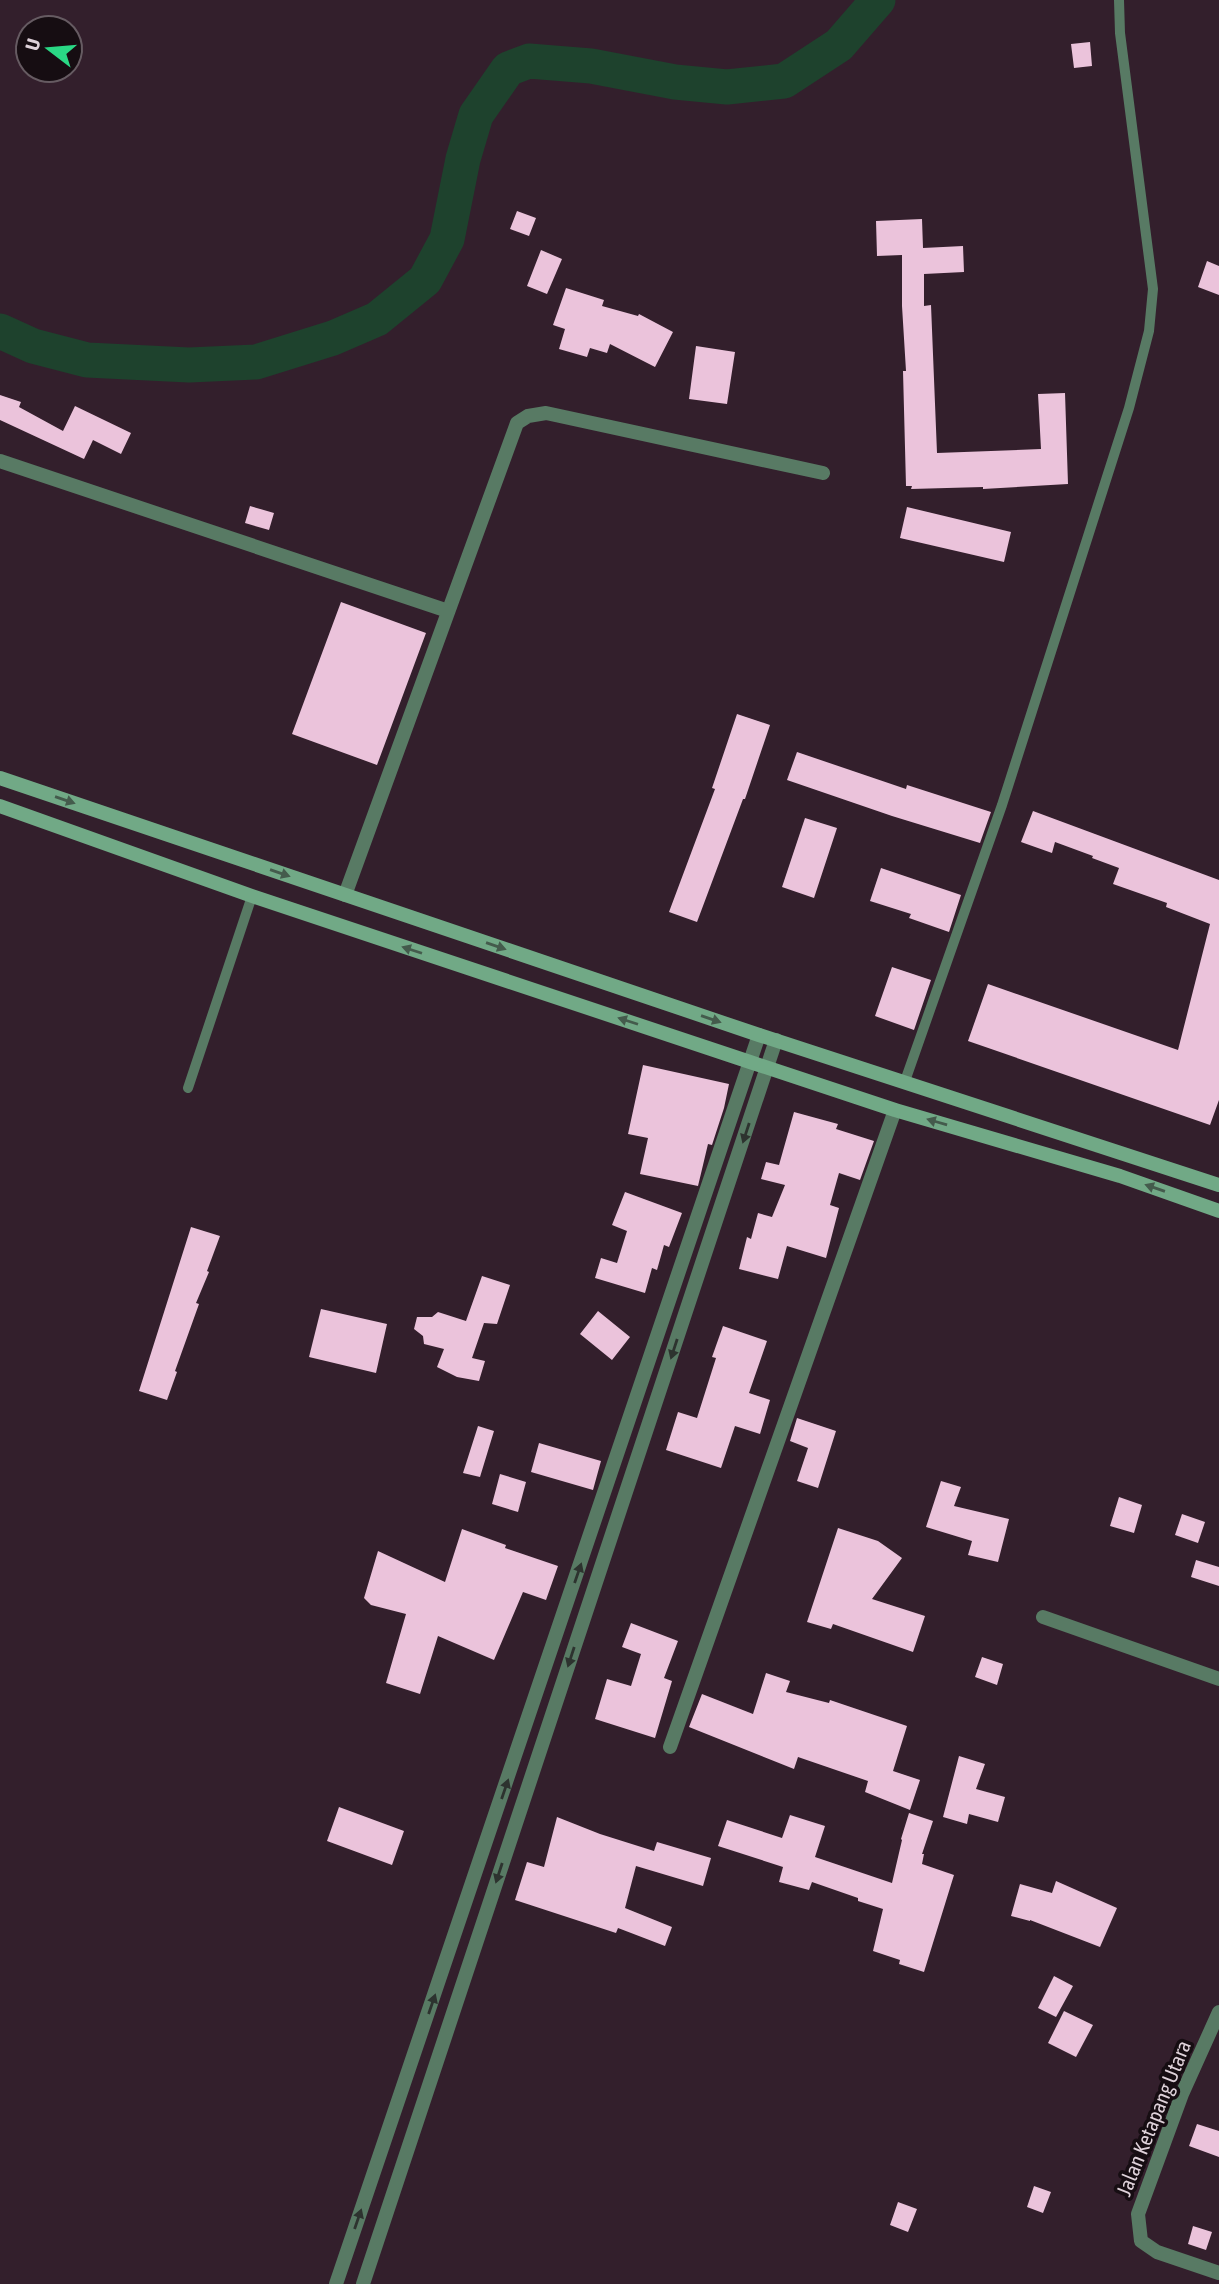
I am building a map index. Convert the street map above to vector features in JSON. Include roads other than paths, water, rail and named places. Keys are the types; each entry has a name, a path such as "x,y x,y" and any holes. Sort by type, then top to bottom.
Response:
{"street":[{"path":"345,895 517,422 528,415 547,413 823,473"},
{"path":"0,461 448,611"},
{"path":"0,778 759,1035 1219,1185"},
{"path":"0,806 252,896 768,1068 895,1110 1120,1176 1219,1211"},
{"path":"336,2284 759,1035"},
{"path":"363,2284 776,1040"},
{"path":"670,1747 895,1110"},
{"path":"1120,1176 1128,1154"},
{"path":"1043,1617 1219,1679"},
{"path":"523,1735 543,1742"},
{"name":"Jalan Ketapang Utara","path":"1219,2011 1182,2094 1138,2214 1141,2241 1157,2252 1219,2273"}],"lane":[{"path":"905,1081 1002,805 1129,408 1149,331 1153,289 1119,33 1119,0"},
{"path":"188,1088 252,896"}],"waterway":[{"path":"0,331 33,346 87,360 189,365 256,362 333,338 377,319 425,280 447,239 463,159 476,115 508,69 529,61 591,66 675,82 727,87 784,81 839,45 878,0"}]}
